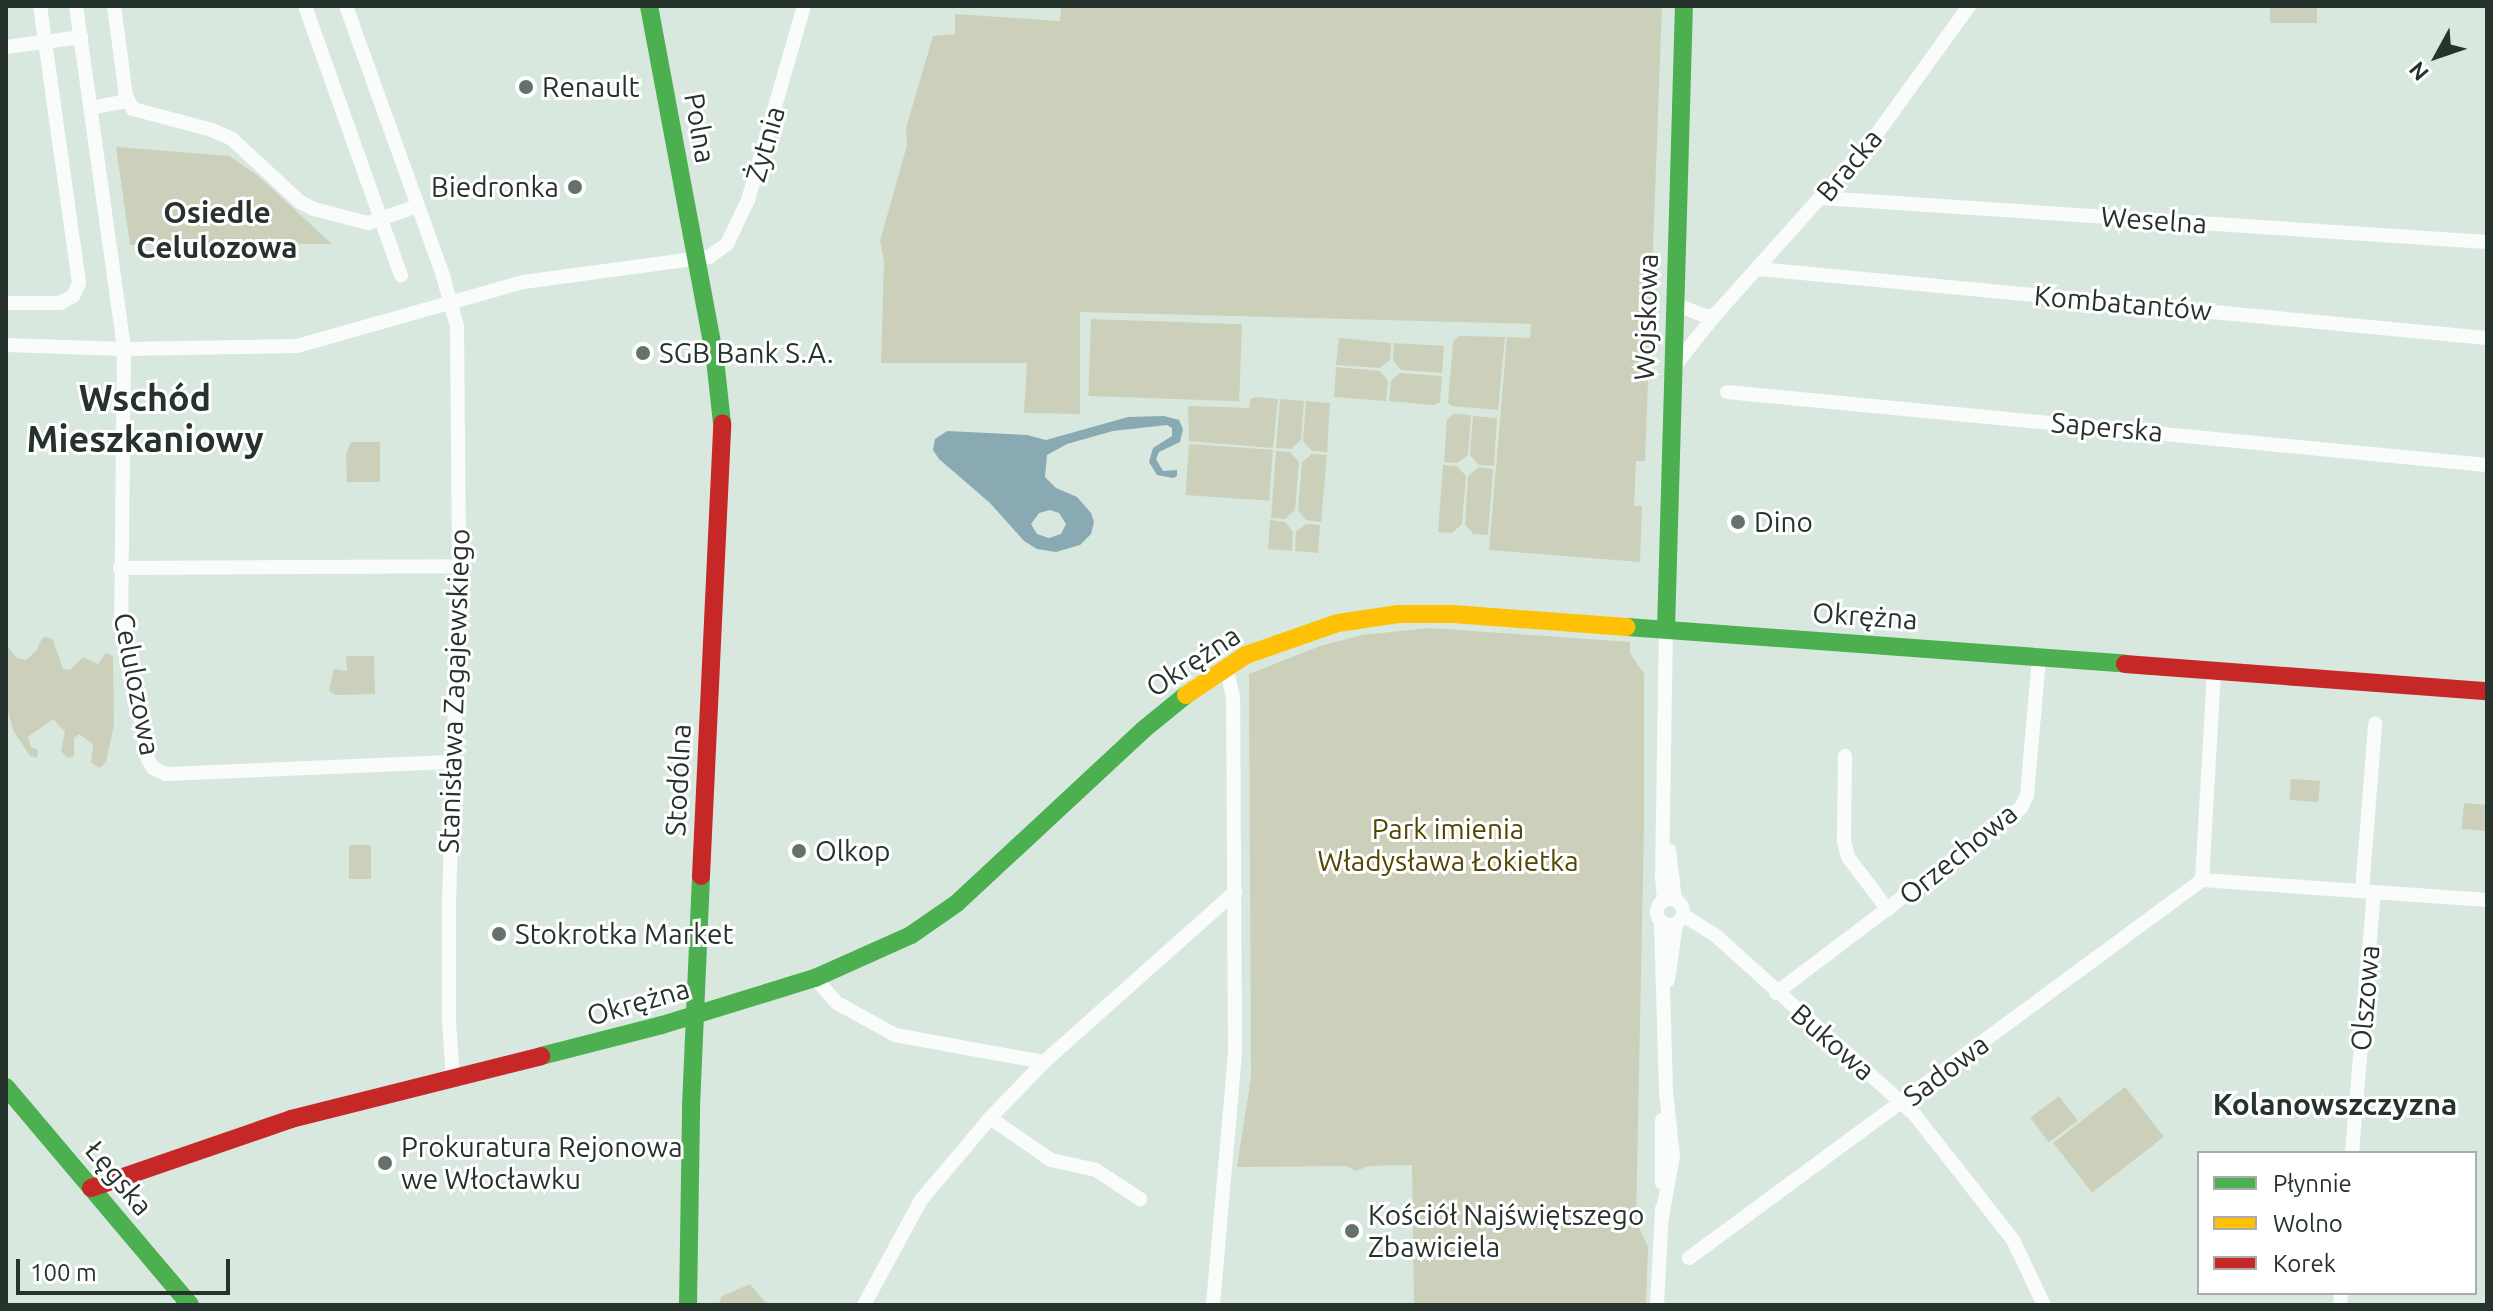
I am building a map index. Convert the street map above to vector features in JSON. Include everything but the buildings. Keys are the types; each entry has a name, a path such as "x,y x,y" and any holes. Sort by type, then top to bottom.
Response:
{"street":[{"path":"6,303 60,303 73,296 79,283 40,6"},
{"name":"Celulozowa","path":"76,6 124,349 120,568 125,648 148,759 159,772 451,762"},
{"path":"114,6 127,101 138,112 212,130 232,139 309,207 364,223 418,206"},
{"path":"305,6 401,275"},
{"path":"346,6 452,303"},
{"name":"Polna","path":"649,6 696,260"},
{"name":"Żytnia","path":"696,260 718,252 727,244 748,200 804,6"},
{"name":"Wojskowa","path":"1666,629 1684,6"},
{"name":"Bracka","path":"1672,369 1716,314 1876,135 1969,6"},
{"path":"6,47 81,37"},
{"path":"91,108 127,101"},
{"name":"Weselna","path":"1821,198 2487,242"},
{"path":"6,345 124,349 297,346 553,276 696,260"},
{"name":"Stodólna","path":"688,1305 696,1015 722,421 696,260"},
{"name":"Kombatantów","path":"1759,269 2487,338"},
{"name":"Stanisława Zagajewskiego","path":"452,303 457,337 459,566 451,762 449,1021 453,1080"},
{"path":"1675,304 1707,317 1716,314"},
{"name":"Saperska","path":"1727,392 2487,465"},
{"path":"120,568 459,566"},
{"name":"Okrężna","path":"91,1188 291,1119 453,1080 696,1015 815,978 896,944 940,916 1166,710 1226,666 1301,633 1338,623 1398,614 1443,614 2487,691"},
{"path":"1665,992 1682,907 1670,900 1662,878 1666,629"},
{"name":"Orzechowa","path":"1776,993 2021,808 2027,795 2039,658"},
{"path":"1213,1305 1235,1053 1233,697 1226,666"},
{"path":"2214,671 2202,880 2487,900"},
{"name":"Olszowa","path":"2352,1151 2375,724"},
{"path":"1845,756 1844,841 1848,857 1888,910"},
{"name":"Sadowa","path":"1689,1258 2202,880"},
{"path":"864,1305 921,1200 990,1118 1044,1062 1235,892"},
{"path":"1657,1305 1662,1217 1662,1114 1666,1092 1665,992 1661,922 1657,910 1670,900"},
{"path":"1661,922 1668,926 1680,919"},
{"name":"Bukowa","path":"1680,919 1714,934 1776,993 1902,1102 2013,1240 2044,1305"},
{"path":"815,978 837,1003 895,1035 1044,1062"},
{"name":"Łęgska","path":"6,1087 190,1305"},
{"path":"990,1118 1051,1160 1096,1170 1140,1199"}],"green space":[{"path":"1061,6 1662,6 1645,461 1636,461 1634,506 1642,506 1640,562 1489,550 1507,337 1530,338 1531,324 1080,312 1080,414 1024,413 1027,363 881,363 884,261 880,241 907,145 906,128 933,36 955,34 955,14 1060,21"},
{"path":"2270,6 2317,6 2317,23 2270,23"},
{"path":"116,147 229,156 256,174 332,244 130,245"},
{"path":"1091,319 1242,324 1239,401 1088,396"},
{"path":"1459,336 1505,337 1498,410 1452,406 1448,403 1453,342"},
{"path":"1339,338 1391,343 1390,360 1380,368 1336,365"},
{"path":"1394,343 1444,346 1442,373 1401,370 1393,360"},
{"path":"1336,367 1380,371 1388,381 1386,401 1334,397"},
{"path":"1400,373 1442,376 1440,402 1434,405 1389,401 1391,381"},
{"path":"1250,399 1278,399 1273,448 1189,441 1188,406 1249,408"},
{"path":"1280,399 1304,401 1301,440 1291,449 1276,448"},
{"path":"1306,401 1330,403 1327,452 1312,451 1303,441"},
{"path":"1453,414 1471,415 1468,455 1457,463 1444,462 1447,420"},
{"path":"1473,416 1497,418 1494,466 1479,465 1470,455"},
{"path":"351,442 380,442 380,482 347,482 346,454"},
{"path":"1189,444 1273,450 1269,501 1185,495"},
{"path":"1276,451 1290,452 1299,462 1295,510 1285,519 1271,518"},
{"path":"1312,454 1327,455 1321,522 1306,520 1298,510 1302,462"},
{"path":"1443,465 1457,466 1466,476 1462,524 1452,533 1438,532"},
{"path":"1479,467 1493,469 1488,535 1473,534 1465,524 1468,476"},
{"path":"1270,520 1285,522 1293,532 1292,551 1268,549"},
{"path":"1306,524 1320,525 1318,553 1295,551 1296,532"},
{"name":"Park imienia Władysława Łokietka","path":"1430,628 1630,642 1630,653 1644,674 1636,1221 1648,1247 1646,1305 1414,1305 1412,1165 1368,1166 1356,1171 1346,1166 1237,1167 1251,1077 1249,674 1320,646 1362,635"},
{"path":"42,638 53,640 63,669 70,670 83,657 98,664 106,653 113,656 114,725 106,762 100,768 91,763 93,744 79,734 74,738 74,756 67,758 61,751 65,732 53,719 28,737 31,747 38,750 37,758 30,756 13,730 6,704 6,645 17,658 26,660 37,650"},
{"path":"346,656 374,656 375,694 336,695 329,691 334,669 347,671"},
{"path":"2291,779 2320,781 2318,802 2290,800"},
{"path":"2464,803 2487,805 2485,831 2462,829"},
{"path":"349,845 371,845 371,879 349,879"},
{"path":"2125,1087 2164,1137 2092,1193 2053,1143"},
{"path":"2059,1096 2078,1121 2049,1142 2030,1118"},
{"path":"750,1284 765,1302 774,1305 718,1305 722,1296"}],"water":[{"path":"1164,416 1179,420 1183,429 1180,442 1159,452 1156,459 1163,471 1177,470 1177,476 1157,475 1149,462 1153,448 1172,436 1172,428 1167,425 1113,431 1067,444 1047,455 1045,477 1056,488 1077,497 1091,513 1094,522 1091,534 1080,545 1056,552 1037,549 1024,541 990,503 939,459 933,450 935,439 947,431 1027,435 1046,440 1128,417","holes":["1050,510 1059,513 1066,524 1061,534 1049,538 1037,534 1031,524 1039,513"]}],"traffic: fast":[{"path":"649,6 715,359 722,423"},
{"path":"1666,629 1684,6"},
{"path":"1627,627 2125,664"},
{"path":"541,1056 662,1025 815,978 911,935 957,903 1143,730 1186,695"},
{"path":"688,1305 691,1106 701,876"},
{"path":"6,1087 190,1305"}],"traffic: slow":[{"path":"1186,695 1246,655 1338,623 1398,614 1453,614 1627,627"}],"traffic: jam":[{"path":"701,876 722,423"},
{"path":"2125,664 2487,691"},
{"path":"91,1188 291,1119 541,1056"}],"place":[{"name":"Renault","path":"526,87"},
{"name":"Biedronka","path":"575,187"},
{"name":"SGB Bank S.A.","path":"643,353"},
{"name":"Dino","path":"1738,522"},
{"name":"Olkop","path":"799,851"},
{"name":"Stokrotka Market","path":"499,934"},
{"name":"Prokuratura Rejonowa we Włocławku","path":"385,1163"},
{"name":"Kościół Najświętszego Zbawiciela","path":"1352,1231"}],"district":[{"name":"Osiedle Celulozowa","path":"217,229"},
{"name":"Wschód Mieszkaniowy","path":"145,418"},
{"name":"Kolanowszczyzna","path":"2335,1104"}]}
